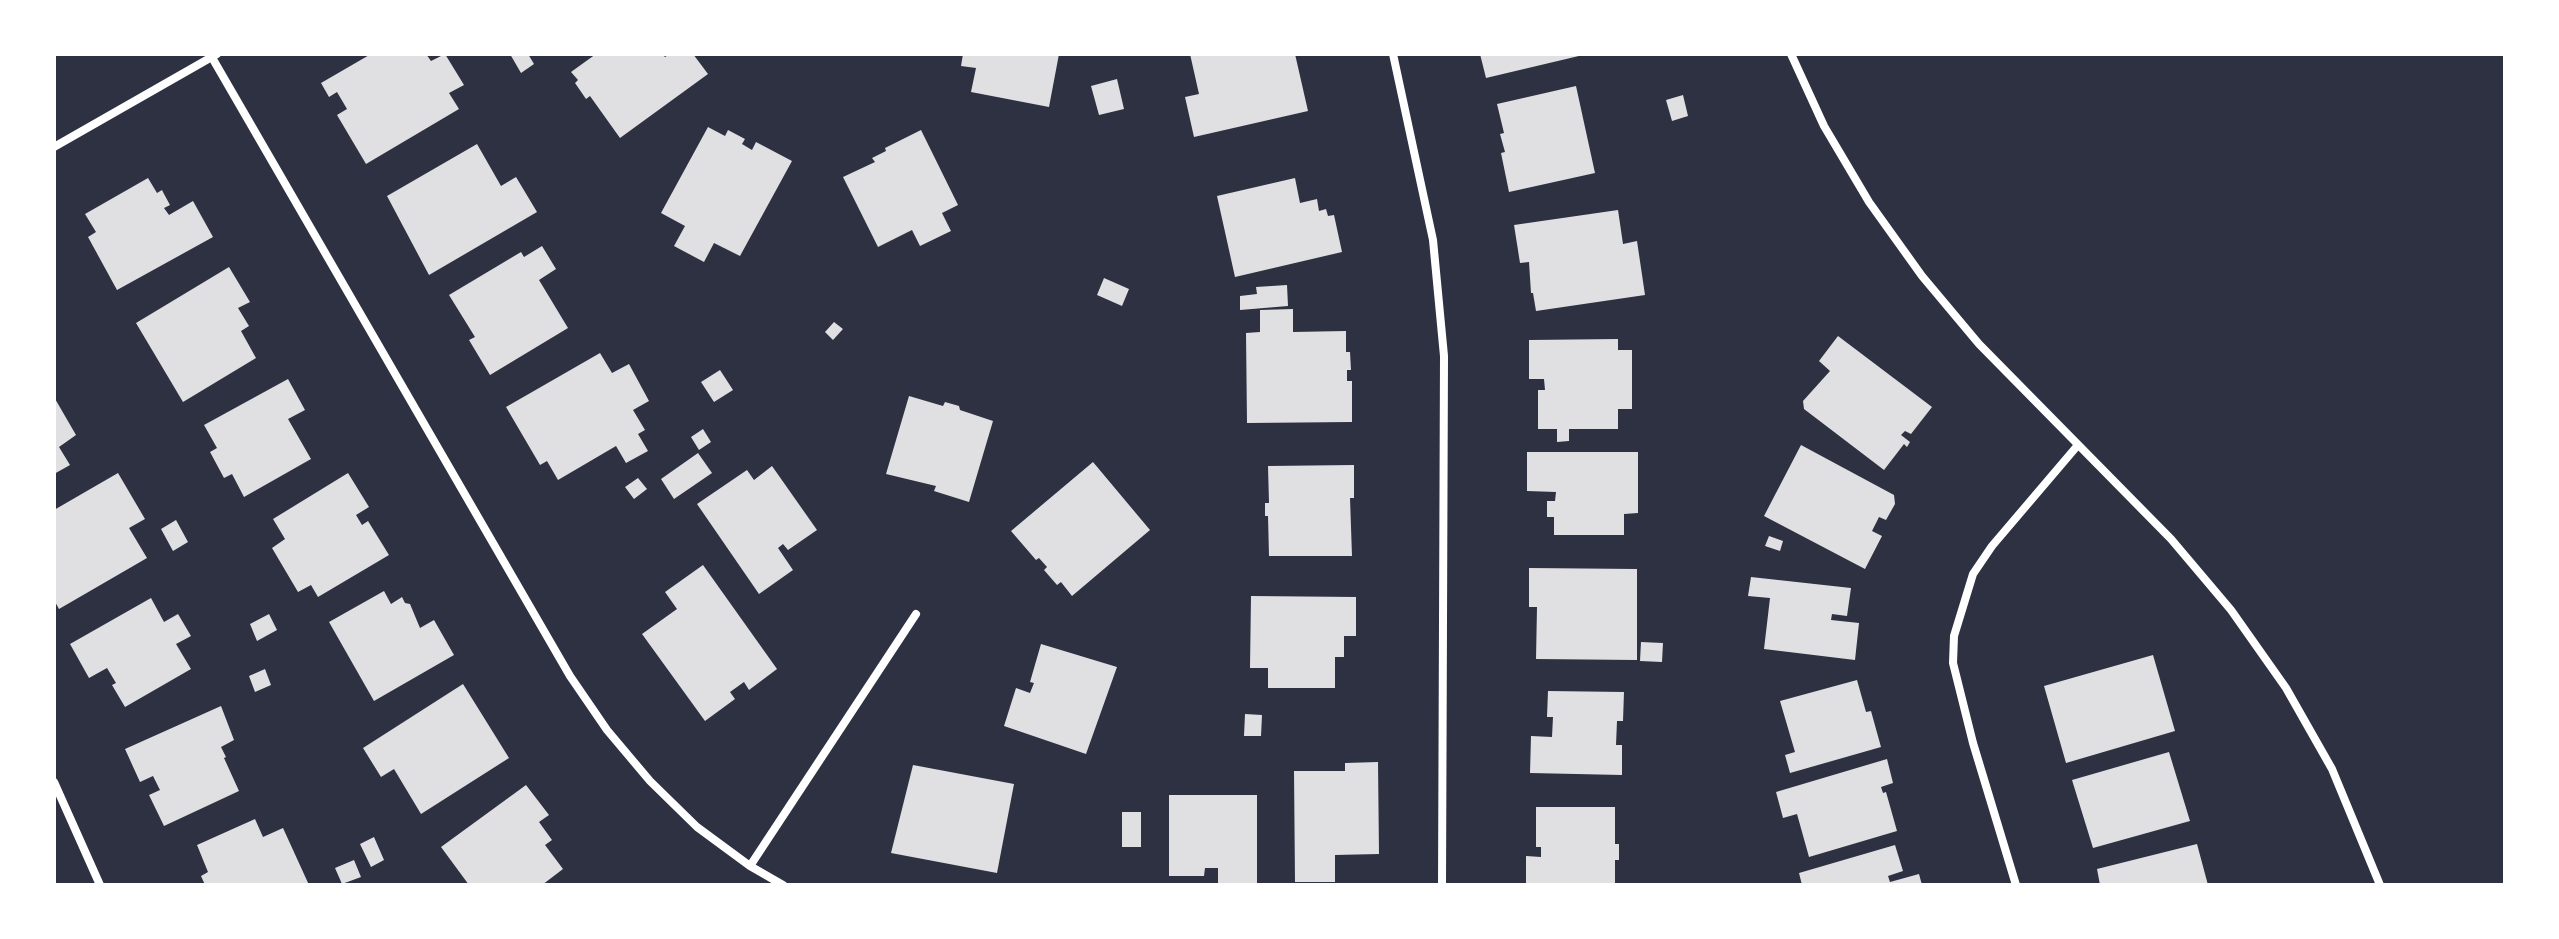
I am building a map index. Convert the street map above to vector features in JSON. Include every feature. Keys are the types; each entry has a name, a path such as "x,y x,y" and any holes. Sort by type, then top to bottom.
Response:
{"street":[{"path":"1393,54 1433,240 1444,356 1442,885"},
{"path":"1791,54 1824,126 1862,190 1922,276 1979,344 2171,539 2231,610 2286,688 2332,769 2380,885"},
{"path":"54,147 213,55 570,676 607,730 650,781 697,827 750,866 783,885"},
{"path":"2016,885 1973,743 1953,663 1954,636 1973,574 1992,546 2078,445"},
{"path":"750,866 916,614"},
{"path":"54,782 100,885"}],"building":[{"path":"371,54 426,54 431,61 445,54 464,85 449,93 459,109 366,164 337,115 347,109 337,92 329,97 321,83"},
{"path":"510,54 528,54 534,64 521,73"},
{"path":"596,54 662,54 665,57 670,54 693,54 708,74 620,138 590,96 586,99 571,72"},
{"path":"963,54 1059,54 1049,107 971,92 976,68 961,66"},
{"path":"1190,54 1295,54 1308,111 1194,137 1185,97 1199,94"},
{"path":"1480,54 1583,54 1583,55 1486,78"},
{"path":"1117,79 1124,109 1099,115 1091,86"},
{"path":"1576,86 1595,173 1509,192 1501,153 1505,152 1500,134 1504,133 1497,104"},
{"path":"1683,95 1688,116 1672,121 1666,100"},
{"path":"708,127 725,136 728,130 745,139 742,144 752,150 756,142 792,161 740,256 714,243 704,262 674,246 685,226 661,213"},
{"path":"921,130 958,205 942,213 951,231 920,246 912,230 878,247 843,177 875,162 872,158 886,151 885,148"},
{"path":"477,144 501,186 516,177 537,212 429,275 387,196"},
{"path":"148,178 157,193 162,190 170,205 164,208 169,215 193,201 213,237 117,290 88,237 96,232 85,214"},
{"path":"1295,178 1300,203 1317,199 1319,211 1326,209 1328,216 1334,215 1342,252 1235,277 1217,196"},
{"path":"1618,210 1623,244 1637,241 1645,295 1536,311 1531,293 1529,262 1520,263 1514,225"},
{"path":"542,246 556,269 539,280 568,328 490,375 469,340 475,337 449,295 521,252 524,257"},
{"path":"229,267 250,302 238,308 249,326 241,331 256,358 183,402 136,323"},
{"path":"1104,278 1129,289 1122,306 1097,295"},
{"path":"1287,285 1288,306 1240,310 1240,296 1257,294 1256,287"},
{"path":"1293,309 1293,332 1346,331 1346,352 1350,352 1351,370 1347,370 1347,381 1352,381 1352,422 1247,423 1246,333 1260,332 1260,310"},
{"path":"834,322 843,329 833,340 825,332"},
{"path":"1838,336 1932,407 1911,434 1905,431 1901,435 1910,442 1907,447 1904,444 1884,470 1804,409 1803,401 1830,371 1819,361"},
{"path":"1618,339 1618,350 1632,350 1632,409 1618,409 1618,429 1569,429 1569,441 1557,442 1557,429 1538,429 1538,390 1545,390 1544,379 1529,379 1529,340"},
{"path":"600,353 612,373 629,364 649,401 633,410 645,430 638,434 648,451 626,463 616,446 558,480 547,461 540,465 506,407"},
{"path":"720,370 733,390 714,402 701,382"},
{"path":"288,379 305,410 288,419 311,459 244,497 232,474 224,478 210,452 217,448 204,425"},
{"path":"909,396 943,406 945,402 959,406 960,410 993,421 969,502 934,491 936,486 886,474"},
{"path":"54,397 76,435 59,447 70,465 54,474"},
{"path":"703,429 711,442 699,450 691,437"},
{"path":"1801,445 1894,495 1895,504 1886,520 1879,517 1872,531 1882,536 1865,569 1764,516"},
{"path":"1527,452 1638,452 1638,513 1624,514 1624,535 1554,535 1554,517 1547,517 1547,501 1555,501 1556,492 1527,491"},
{"path":"698,453 712,473 674,499 661,479"},
{"path":"1093,462 1150,530 1072,596 1061,582 1057,585 1044,570 1047,567 1039,558 1036,560 1011,531"},
{"path":"1354,465 1354,498 1350,498 1352,556 1269,556 1268,516 1265,516 1265,503 1269,503 1268,466"},
{"path":"772,466 817,530 788,550 783,544 778,548 793,570 759,594 697,504 747,470 754,480"},
{"path":"118,473 145,519 129,528 147,558 59,609 54,600 54,510"},
{"path":"348,473 369,507 356,515 362,525 368,521 389,555 318,597 311,585 298,592 272,548 285,539 273,519"},
{"path":"638,478 647,489 634,499 625,487"},
{"path":"176,520 188,542 173,551 161,529"},
{"path":"1769,536 1783,541 1780,551 1765,546"},
{"path":"703,565 777,669 749,690 744,682 730,692 735,699 705,721 642,634 677,609 665,592"},
{"path":"1529,568 1637,569 1637,660 1536,659 1537,607 1529,607"},
{"path":"1751,577 1851,588 1847,616 1832,614 1831,620 1859,623 1855,660 1764,649 1770,598 1748,596"},
{"path":"384,591 391,604 402,597 405,603 410,604 420,628 434,620 454,655 374,701 329,622"},
{"path":"1251,596 1356,597 1356,636 1344,636 1344,657 1335,657 1335,688 1268,688 1268,668 1250,668"},
{"path":"151,598 164,622 178,614 191,636 176,644 191,669 125,707 112,685 116,683 107,668 89,678 70,644"},
{"path":"269,614 277,630 257,641 250,624"},
{"path":"1641,642 1663,643 1662,662 1640,661"},
{"path":"1041,644 1117,667 1086,754 1004,726 1016,688 1030,693 1034,683 1030,682"},
{"path":"2153,655 2175,731 2066,763 2044,686"},
{"path":"265,669 271,685 255,692 249,676"},
{"path":"1857,680 1866,712 1871,711 1881,747 1790,773 1785,755 1795,752 1780,701"},
{"path":"463,684 509,758 421,814 394,769 381,777 363,748"},
{"path":"1548,691 1624,692 1623,721 1617,721 1616,745 1622,745 1622,775 1530,773 1531,736 1552,737 1553,717 1547,717"},
{"path":"221,706 234,740 221,747 239,791 164,826 149,795 160,790 153,776 140,782 125,749"},
{"path":"1245,714 1262,715 1261,736 1244,736"},
{"path":"2169,752 2190,821 2093,848 2072,780"},
{"path":"1887,759 1893,783 1881,787 1883,793 1886,792 1897,831 1809,857 1797,814 1783,818 1776,792"},
{"path":"1378,762 1379,854 1335,855 1335,882 1295,882 1294,771 1345,771 1345,763"},
{"path":"913,765 1014,784 997,873 891,853"},
{"path":"526,785 549,815 539,822 552,840 545,845 563,869 542,885 469,885 441,847"},
{"path":"1169,795 1257,795 1257,883 1218,883 1218,868 1205,868 1204,876 1169,876"},
{"path":"1536,807 1615,807 1615,844 1619,844 1619,860 1615,860 1615,885 1526,885 1526,856 1541,857 1541,847 1536,847"},
{"path":"1122,812 1141,812 1141,847 1122,847"},
{"path":"255,819 263,837 283,828 309,885 205,885 201,876 208,872 197,845"},
{"path":"374,837 384,860 371,867 360,844"},
{"path":"2197,844 2208,885 2100,885 2097,869"},
{"path":"1895,845 1903,871 1888,876 1890,882 1919,874 1922,885 1802,885 1799,873"},
{"path":"354,860 361,877 342,884 335,868"}]}
